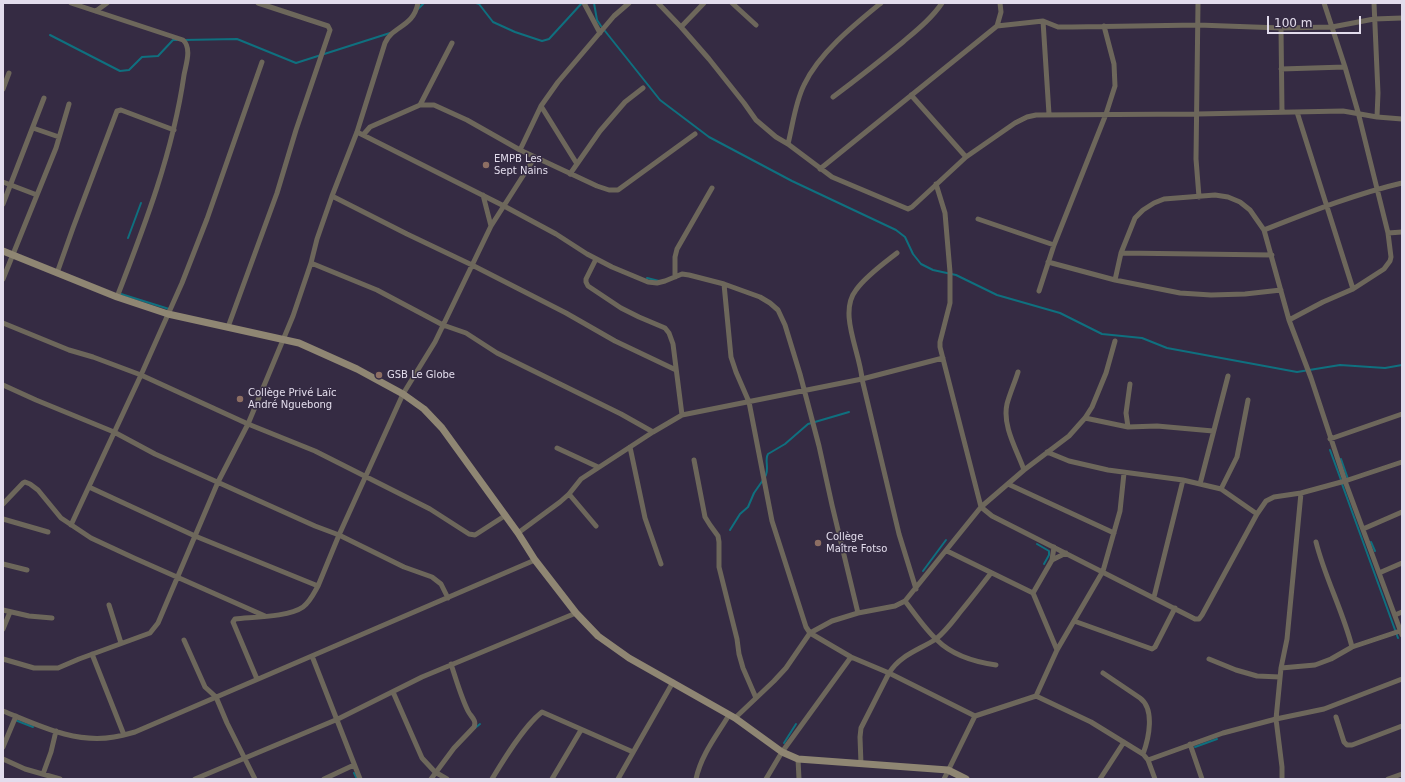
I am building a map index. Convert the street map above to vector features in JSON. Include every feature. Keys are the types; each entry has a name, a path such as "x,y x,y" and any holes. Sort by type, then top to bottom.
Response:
{"main road":[{"path":"3,251 117,297 168,314 299,343 356,369 403,394 424,410 442,428 506,515 535,560 576,613 598,636 629,658 732,716 782,752 798,759 948,770 966,779"}],"street":[{"path":"71,3 183,40 186,42 188,52 174,130 152,202 117,297"},
{"path":"96,11 107,3"},
{"path":"228,327 277,193 289,151 330,30 328,26 258,3"},
{"path":"3,659 34,668 58,668 150,633 155,629 218,482 248,424 293,316 332,196 360,134 386,40 413,18 418,3"},
{"path":"584,3 600,33"},
{"path":"520,150 541,106 558,82 614,16 629,3"},
{"path":"658,3 709,59 756,120 776,137 832,176 908,209 966,157 1021,120 1036,114 1197,114 1343,111 1402,119"},
{"path":"681,27 704,3"},
{"path":"732,3 756,25"},
{"path":"788,144 797,102 803,85 815,67 838,41 880,3"},
{"path":"833,97 864,74 935,14 942,3"},
{"path":"997,26 1001,12 1000,3"},
{"path":"1198,3 1196,159 1199,197"},
{"path":"1289,320 1322,302 1353,289 1384,269 1390,261 1388,233 1378,189 1358,112 1324,3"},
{"path":"1374,3 1378,93 1377,116"},
{"path":"820,169 997,26 1043,21 1058,27 1144,27 1198,25 1281,28 1332,26 1374,19 1402,18"},
{"path":"1043,21 1049,114"},
{"path":"1038,291 1054,245 1106,114 1115,86 1114,64 1104,26"},
{"path":"1281,28 1282,112"},
{"path":"420,105 452,42"},
{"path":"71,525 178,294 207,219 262,62"},
{"path":"1281,69 1345,68"},
{"path":"3,89 9,73"},
{"path":"570,174 600,131 625,102 643,88"},
{"path":"911,95 966,157"},
{"path":"3,204 44,98"},
{"path":"3,279 59,137 69,104"},
{"path":"360,134 370,127 420,105 434,105 467,120 535,158 609,190 618,190 695,134"},
{"path":"541,106 577,164"},
{"path":"57,273 117,111 121,110 174,130"},
{"path":"1297,112 1353,289"},
{"path":"33,128 59,137"},
{"path":"360,134 484,195 556,234 596,259 612,267 648,282 656,283 665,281 682,274 724,284 760,296 778,310 785,325 819,446 858,613"},
{"path":"257,679 233,622 235,619 291,612 308,603 318,586 339,535 403,394 428,356 491,226 535,158"},
{"path":"3,182 37,195"},
{"path":"1264,230 1327,205 1402,183"},
{"path":"936,184 945,213 949,259 950,303 940,342 981,507 992,516 1154,596 1195,619 1202,615 1257,514 1269,499 1301,493 1345,481 1402,462"},
{"path":"675,277 675,257 677,249 712,188"},
{"path":"484,195 491,226"},
{"path":"1115,280 1121,253 1135,218 1143,210 1164,199 1215,195 1228,197 1240,202 1250,210 1264,230 1289,320 1311,378 1345,481 1401,633 1352,647 1315,665 1281,668"},
{"path":"332,196 566,313 615,341 676,370"},
{"path":"978,219 1054,245"},
{"path":"1388,233 1402,232"},
{"path":"897,253 856,290 850,301 848,310 861,366 862,379 899,534 916,589"},
{"path":"1121,253 1272,255"},
{"path":"596,259 586,279 588,286 621,308 665,328 669,333 673,344 682,415"},
{"path":"1048,262 1115,280 1180,293 1211,295 1245,294 1281,290"},
{"path":"311,263 377,290 443,326 466,333 498,353 621,414 653,432"},
{"path":"724,284 731,357 749,402 772,522 801,614 810,633 851,657 888,673 975,716 1036,696 1091,722 1143,754 1148,760 1155,779"},
{"path":"3,323 62,347 141,375 248,424 315,451 430,509 473,536 506,515"},
{"path":"696,779 698,768 703,756 732,716 756,698 786,668 810,633 832,621 858,613 894,606 905,601 947,551 981,507 1024,470 1069,436 1085,418 1092,406 1106,372 1115,341"},
{"path":"518,533 569,494 581,479 682,415 862,379 943,358"},
{"path":"1018,372 1007,405 1006,414 1009,429 1024,470"},
{"path":"1200,484 1228,376"},
{"path":"1128,427 1126,413 1130,384"},
{"path":"3,385 114,432 155,454 315,526 339,535 404,567 432,577 441,584 448,598"},
{"path":"1221,489 1236,457 1248,400"},
{"path":"1330,439 1402,414"},
{"path":"1085,418 1128,427 1157,426 1213,432"},
{"path":"630,447 645,518 660,564"},
{"path":"557,448 598,467"},
{"path":"1047,452 1085,465 1124,473 1184,480 1221,489 1257,514"},
{"path":"694,460 706,517 710,526 718,536 719,567 737,639 738,654 756,698"},
{"path":"1036,696 1057,650 1103,571 1120,511 1124,473"},
{"path":"1154,596 1184,480"},
{"path":"3,504 23,483 26,482 38,490 62,518 97,541 265,616"},
{"path":"1008,484 1114,533"},
{"path":"89,486 195,536 318,586"},
{"path":"1282,779 1276,719 1281,668 1287,639 1301,493"},
{"path":"569,494 596,526"},
{"path":"1363,529 1402,512"},
{"path":"3,519 48,532"},
{"path":"1316,542 1352,647"},
{"path":"1034,593 1052,560 1054,547"},
{"path":"947,551 1034,593 1057,650"},
{"path":"1052,560 1066,553"},
{"path":"3,711 56,732 88,738 102,738 136,732 535,560"},
{"path":"1379,573 1402,563"},
{"path":"3,564 27,570"},
{"path":"861,764 860,737 862,728 888,673 899,660 936,639 992,573"},
{"path":"905,601 936,639 954,652 982,663 996,665"},
{"path":"109,606 121,644"},
{"path":"1074,621 1152,649 1155,647 1175,608"},
{"path":"3,610 29,616 52,618"},
{"path":"3,629 10,612"},
{"path":"1395,615 1402,612"},
{"path":"195,779 246,759 338,719 451,664 576,613"},
{"path":"184,640 205,687 216,697 226,723 246,759 255,779"},
{"path":"92,654 124,735"},
{"path":"312,656 338,719 360,779"},
{"path":"766,779 782,752 851,657"},
{"path":"1209,659 1236,670 1257,676 1280,678"},
{"path":"431,779 454,748 474,728 475,724 475,720 467,710 451,664"},
{"path":"1103,673 1145,701 1148,707 1148,736 1143,754"},
{"path":"1148,760 1190,744 1276,719 1324,709 1402,679"},
{"path":"618,779 673,682"},
{"path":"393,692 422,758 436,772 447,779"},
{"path":"492,779 507,754 542,712 633,752"},
{"path":"3,747 16,716"},
{"path":"944,779 975,716"},
{"path":"1336,717 1344,742 1347,745 1352,745 1402,726"},
{"path":"552,779 581,730"},
{"path":"43,774 56,732"},
{"path":"1100,779 1124,742"},
{"path":"1190,744 1202,779"},
{"path":"3,759 60,779"},
{"path":"798,759 799,779"},
{"path":"324,779 354,765"},
{"path":"1388,779 1402,774"}],"waterway":[{"path":"418,9 424,3"},
{"path":"476,3 479,4 493,22 515,32 542,41 549,39 582,3"},
{"path":"594,3 597,20 601,26 660,100 709,137 792,181 896,230 905,237 913,254 921,264 933,270 956,275 997,295 1060,313 1102,334 1142,338 1167,348 1297,372 1340,365 1385,368 1402,365"},
{"path":"183,40 237,39 296,63 390,33"},
{"path":"50,35 120,71 129,70 142,57 158,56 173,40 177,40"},
{"path":"128,238 141,203"},
{"path":"647,278 659,281"},
{"path":"121,294 169,309"},
{"path":"765,477 767,471 768,454 785,444 808,424 849,412"},
{"path":"1330,450 1341,480"},
{"path":"1341,459 1348,479"},
{"path":"730,530 740,514 748,507 754,493 763,480"},
{"path":"1342,484 1398,638"},
{"path":"923,571 946,540"},
{"path":"1371,542 1375,551"},
{"path":"1037,544 1049,551 1049,555 1044,564"},
{"path":"15,720 33,727"},
{"path":"475,728 480,724"},
{"path":"784,743 796,724"},
{"path":"1195,747 1217,739"},
{"path":"354,773 357,779"}],"place":[{"name":"EMPB Les Sept Nains","path":"486,165"},
{"name":"GSB Le Globe","path":"379,375"},
{"name":"Collège Privé Laïc André Nguebong","path":"240,399"},
{"name":"Collège Maître Fotso","path":"818,543"}]}
